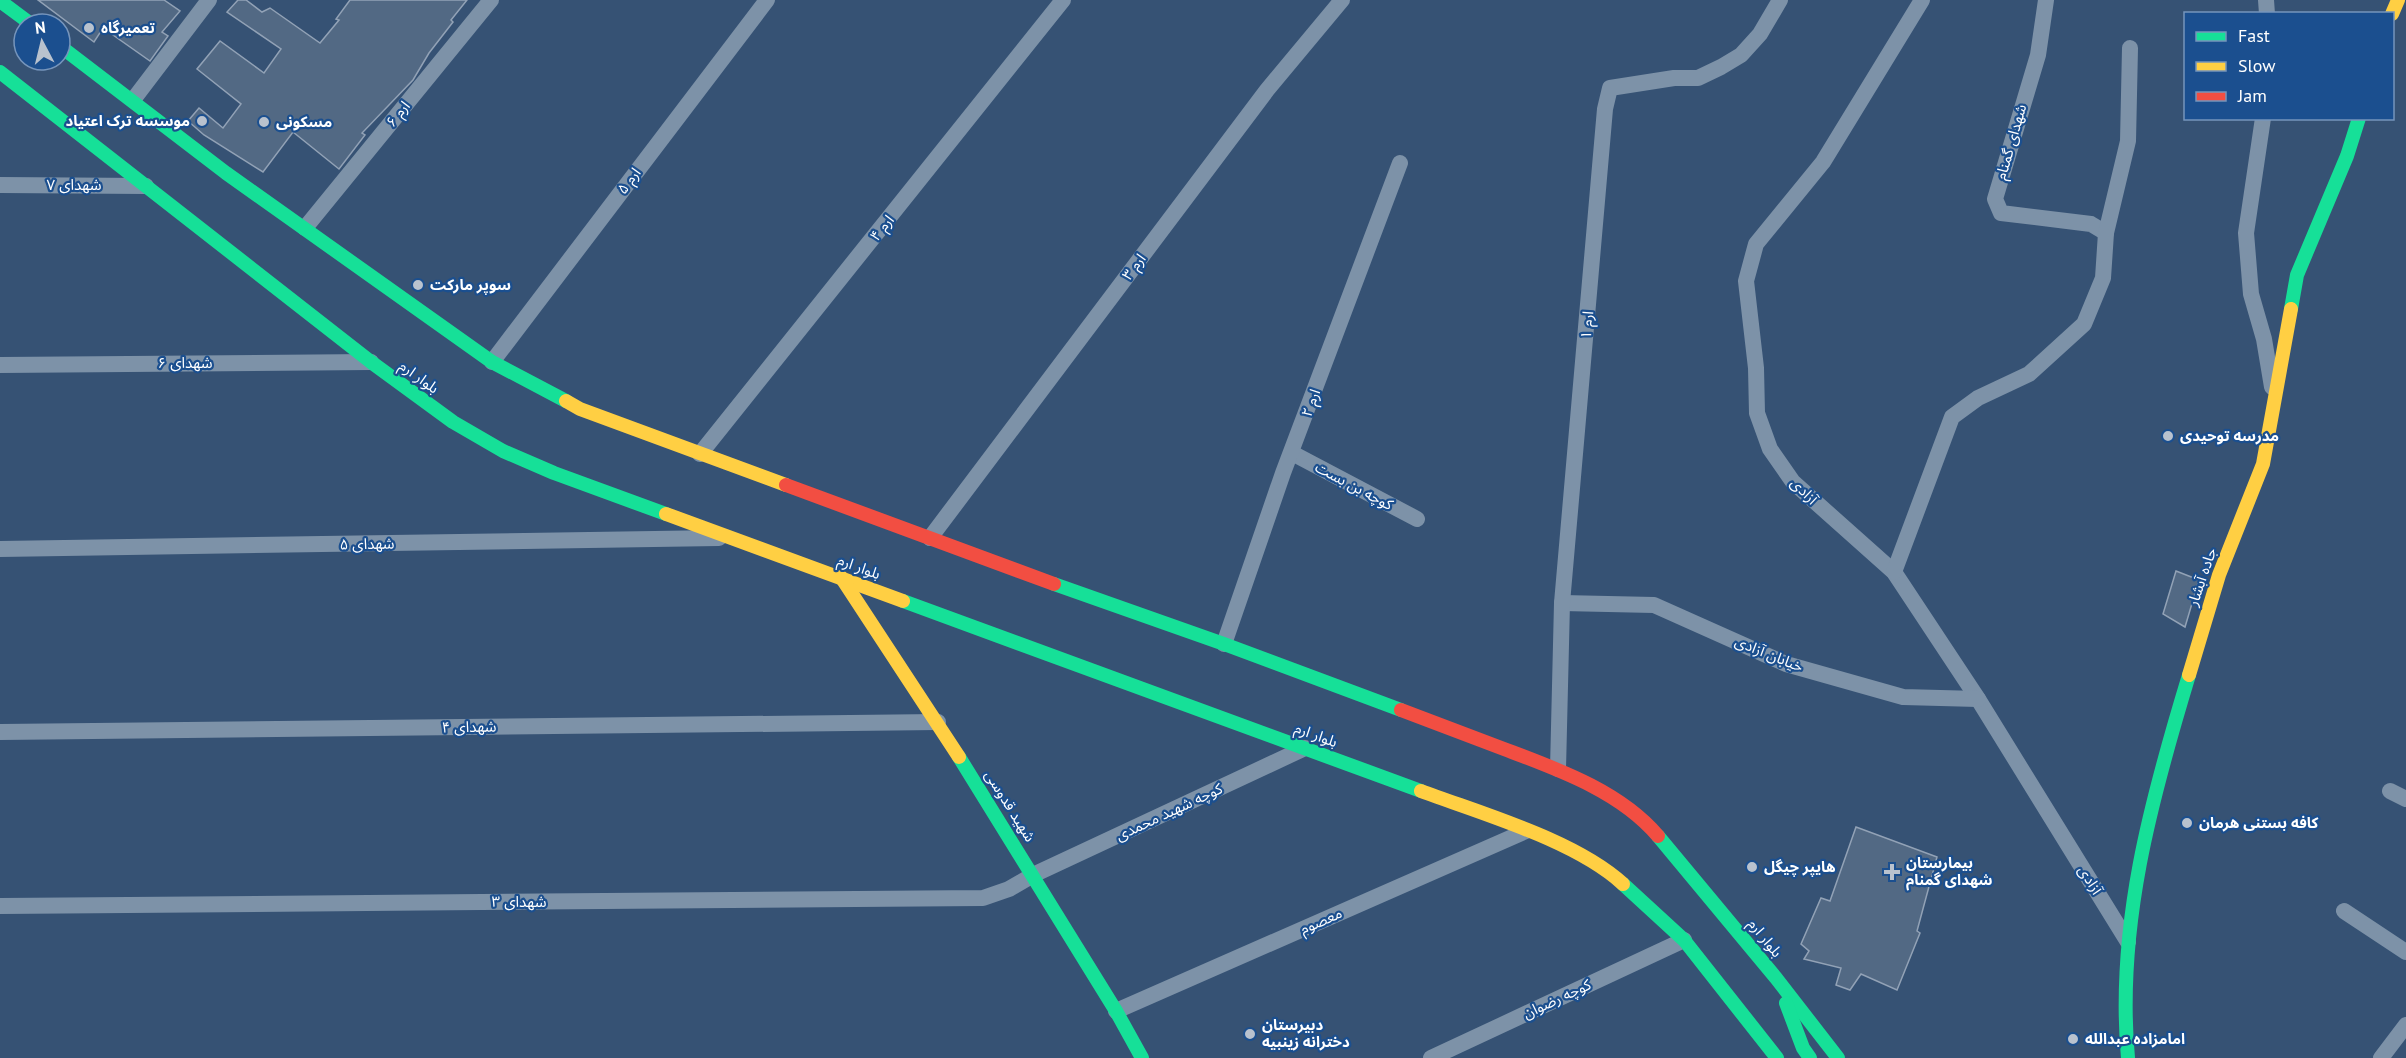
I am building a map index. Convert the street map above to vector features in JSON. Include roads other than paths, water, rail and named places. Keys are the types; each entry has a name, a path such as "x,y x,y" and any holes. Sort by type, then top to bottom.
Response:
{"main road":[{"path":"0,1 15,12"},
{"name":"بلوار ارم","path":"72,55 226,173 492,362 580,409 1558,768 1601,790 1649,825 1776,978 1838,1058"},
{"name":"بلوار ارم","path":"0,72 371,362 453,422 503,451 554,473 1305,748 1566,847 1613,874 1684,940 1743,1013"},
{"name":"جاده آبشار","path":"2128,1058 2125,1024 2128,942 2137,872 2163,760 2219,575 2263,464 2297,275 2347,156 2358,120"},
{"name":"شهید قدوسی","path":"841,577 938,722 1116,1011 1142,1058"},
{"path":"1776,978 1803,1048 1810,1058"},
{"path":"1743,1013 1764,1058"},
{"path":"1743,1013 1777,1058"}],"street":[{"path":"133,100 209,0"},
{"name":"ارم ۶","path":"305,228 491,0"},
{"name":"ارم ۵","path":"492,362 767,0"},
{"name":"ارم ۴","path":"700,454 1063,0"},
{"name":"ارم ۳","path":"930,538 1267,90 1342,0"},
{"name":"ارم ۱","path":"1558,768 1562,603 1605,109 1610,88 1674,78 1698,78 1721,67 1741,55 1760,34 1780,0"},
{"name":"آزادی","path":"1922,0 1823,162 1756,244 1746,281 1756,368 1757,413 1770,449 1793,482 1893,572 1978,699 2128,942"},
{"name":"شهدای گمنام","path":"2046,0 2038,55 1995,199 2001,213 2091,224 2106,233"},
{"path":"1893,572 1952,417 1978,398 2029,374 2084,324 2103,278 2106,233 2128,141 2130,48"},
{"path":"2263,120 2246,233 2251,294 2264,339 2274,399"},
{"name":"ارم ۲","path":"1224,644 1400,163"},
{"name":"شهدای ۷","path":"0,185 147,186"},
{"name":"شهدای ۶","path":"0,364 371,362"},
{"name":"کوچه بن بست","path":"1292,453 1417,519"},
{"name":"شهدای ۵","path":"0,549 733,538"},
{"name":"خیابان آزادی","path":"1562,603 1654,604 1786,664 1903,697 1978,699"},
{"name":"شهدای ۴","path":"0,732 938,722"},
{"name":"کوچه شهید محمدی","path":"1033,875 1305,748"},
{"path":"2390,791 2406,799"},
{"name":"معصوم","path":"1116,1011 1526,831"},
{"name":"شهدای ۳","path":"0,906 983,898 1009,889 1033,875"},
{"path":"2344,911 2406,952"},
{"name":"کوچه رضوان","path":"1431,1058 1684,940"},
{"path":"2381,1058 2406,1025"}],"place":[{"name":"تعمیرگاه","path":"89,28"},
{"name":"موسسه ترک اعتیاد","path":"202,121"},
{"name":"مسکونی","path":"264,122"},
{"name":"سوپر مارکت","path":"418,285"},
{"name":"مدرسه توحیدی","path":"2168,436"},
{"name":"کافه بستنی هرمان","path":"2187,823"},
{"name":"هایپر چیگل","path":"1752,867"},
{"name":"بیمارستان شهدای گمنام","path":"1892,872"},
{"name":"دبیرستان دخترانه زینبیه","path":"1250,1034"},
{"name":"امامزاده عبدالله","path":"2073,1039"}]}
